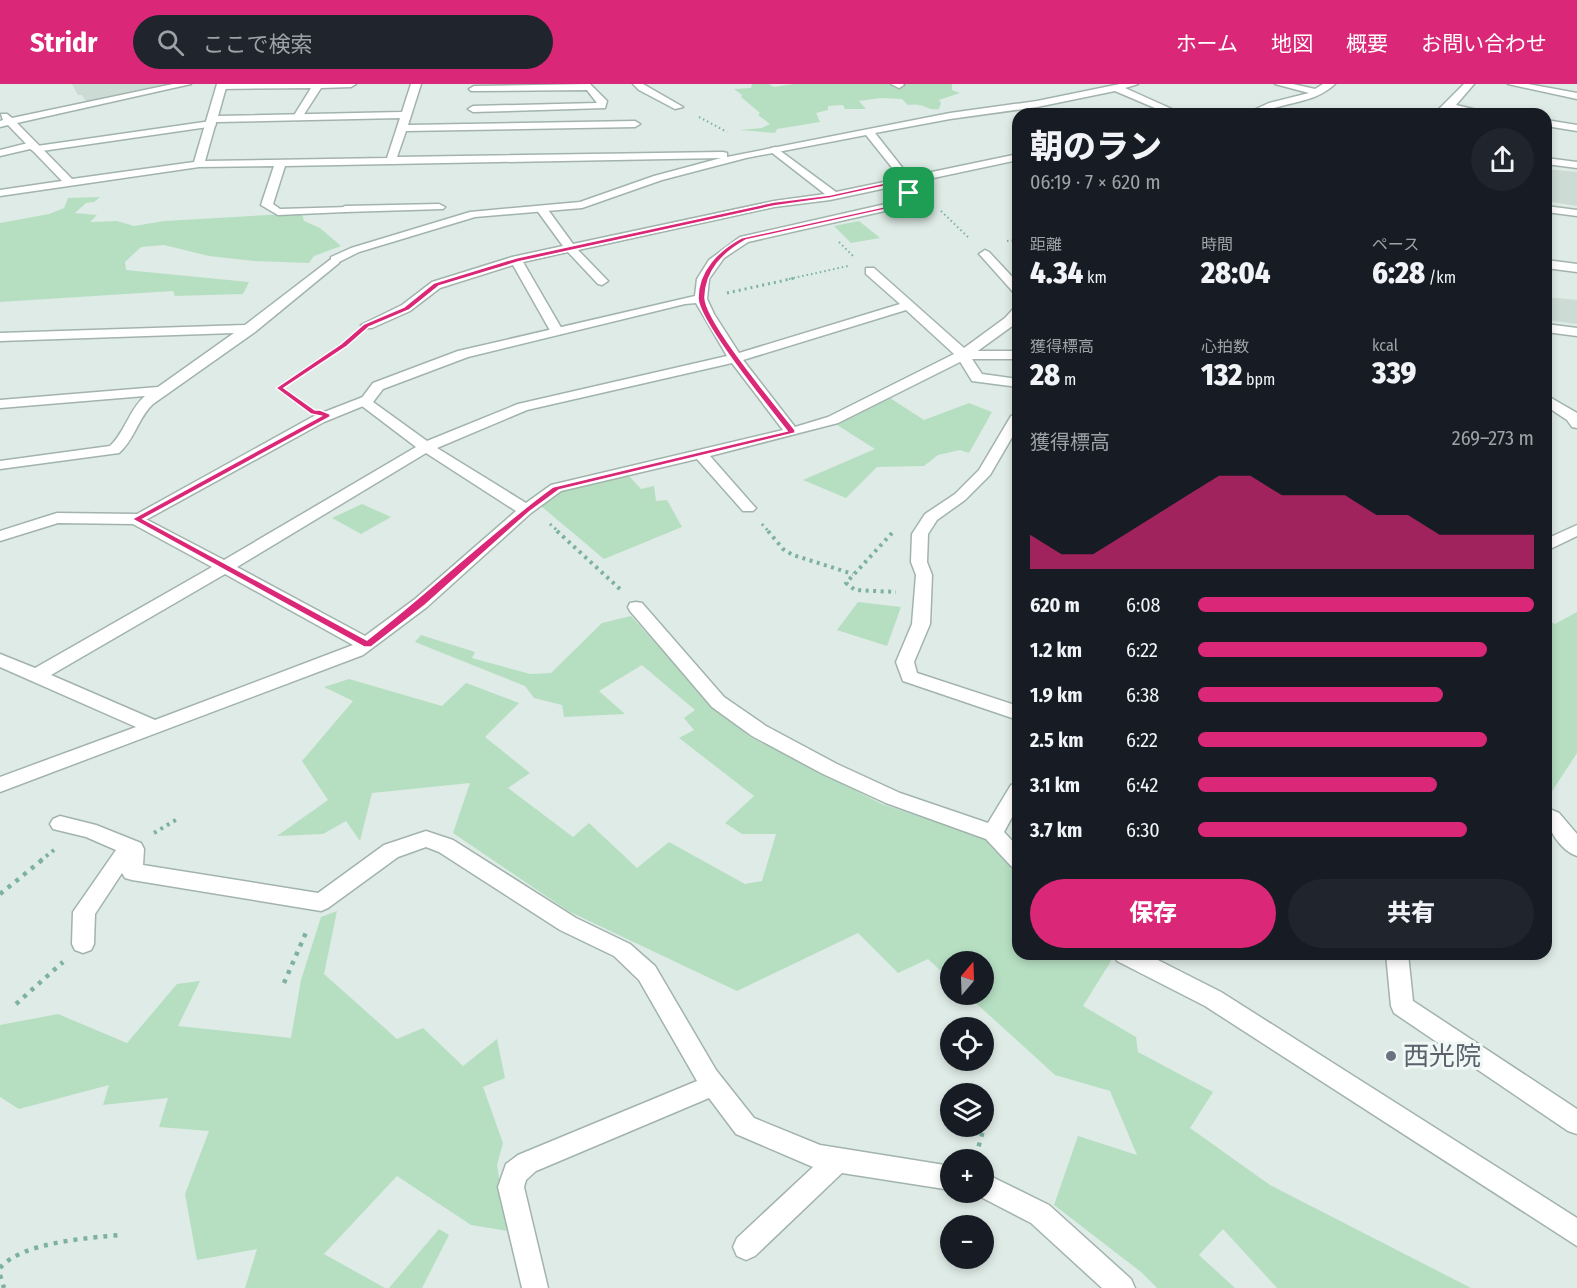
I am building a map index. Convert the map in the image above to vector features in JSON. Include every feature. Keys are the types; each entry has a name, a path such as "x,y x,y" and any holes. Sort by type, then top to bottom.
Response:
{"street":[{"path":"4,123 186,84"},
{"path":"298,117 318,84"},
{"path":"199,164 222,85 351,84"},
{"path":"391,160 416,84"},
{"path":"638,84 678,107"},
{"path":"0,465 114,450 121,445 145,403 250,329 307,286 335,260 355,250 470,213 582,205 658,178 745,155 950,116 1038,104 1133,84"},
{"path":"1280,84 1316,92"},
{"path":"1265,108 1309,97 1330,84"},
{"path":"1449,107 1469,84"},
{"path":"1513,84 1577,96"},
{"path":"467,127 473,109 475,86 590,87 602,101 602,106 473,109"},
{"path":"1117,88 1161,108"},
{"path":"1449,107 1455,108"},
{"path":"0,111 4,123 34,147 70,183"},
{"path":"0,153 212,121 405,115"},
{"path":"401,128 635,124"},
{"path":"1552,124 1577,128"},
{"path":"869,132 908,187 924,197"},
{"path":"775,150 834,196"},
{"path":"0,193 199,164 745,155"},
{"path":"367,325 406,308 436,285 516,260 774,204 908,187 1012,159"},
{"path":"281,162 267,205 278,212 439,207"},
{"path":"1552,162 1577,165"},
{"path":"792,432 735,358 708,315 701,299 707,271 726,248 744,239 894,206 903,201 908,187"},
{"path":"542,209 570,248 602,281"},
{"path":"1552,210 1577,213"},
{"path":"985,254 1012,283"},
{"path":"516,260 557,331"},
{"path":"1552,265 1577,268"},
{"path":"865,267 963,355 977,378 1012,382"},
{"path":"526,510 426,447 365,403 378,386 464,354 685,300 701,299"},
{"path":"36,676 426,447 523,407 735,358 908,306"},
{"path":"0,785 357,651 421,603 526,510 556,488 792,432 833,420 963,355 1012,321"},
{"path":"0,338 250,329"},
{"path":"1552,329 1577,332"},
{"path":"963,355 1012,355"},
{"path":"0,404 163,391"},
{"path":"136,519 327,416 368,399"},
{"path":"1552,404 1574,417 1577,424"},
{"path":"1012,426 985,472 960,497 931,517 920,534 919,562 924,575 921,624 905,662 909,677 1012,711"},
{"path":"700,453 748,508"},
{"path":"0,536 57,518 136,519 367,645"},
{"path":"1552,541 1577,530"},
{"path":"636,607 718,702 759,731 830,769 893,798 993,833 1012,854"},
{"path":"0,660 154,727"},
{"path":"993,833 1012,800"},
{"path":"1552,818 1577,848"},
{"path":"60,824 90,830 134,849"},
{"path":"134,849 132,872 321,902 391,852 426,839 446,846 504,880 568,924 622,950 647,974 713,1085 745,1126 819,1157 940,1176"},
{"path":"83,944 84,912 122,857 134,849"},
{"path":"1137,960 1223,1005 1358,1089 1577,1233"},
{"path":"1398,960 1402,1005 1577,1123"},
{"path":"535,1288 511,1187 515,1173 527,1163 713,1085"},
{"path":"746,1247 838,1160"},
{"path":"994,1190 1040,1214 1122,1288"}],"path":[{"path":"678,107 730,133"},
{"path":"943,212 963,233"},
{"path":"819,223 865,267"},
{"path":"701,299 865,267"},
{"path":"327,416 320,412 313,413 280,388 344,345 367,325"},
{"path":"526,510 544,518 615,583 636,607"},
{"path":"768,531 783,549 793,555 853,574"},
{"path":"886,537 846,583 855,591 923,594"},
{"path":"0,894 81,829"},
{"path":"284,982 321,902"},
{"path":"16,1004 83,944"},
{"path":"0,1268 1,1263 14,1254 87,1238 120,1235"},
{"path":"0,1275 4,1288"}],"shaded area":[{"path":"72,84 171,84 87,103 82,95 78,95"},
{"path":"1552,170 1577,172 1577,206 1552,202"},
{"path":"1552,298 1577,300 1577,324 1552,321"}],"green space":[{"path":"752,84 769,84 774,87 794,84 952,84 952,90 960,93 939,100 941,103 939,109 908,105 902,99 881,98 859,101 866,109 845,109 843,105 828,106 828,110 816,113 820,122 777,129 775,133 740,130 762,128 770,124 758,115 760,113 734,89 751,88"},
{"path":"100,197 94,202 86,203 75,213 97,215 90,222 117,221 134,226 164,221 302,213 304,221 320,228 341,246 314,256 309,263 254,261 209,256 164,245 141,247 125,262 126,270 249,282 243,294 175,296 173,291 0,302 0,223 49,214 64,208 68,198"},
{"path":"859,221 880,238 851,243 834,226"},
{"path":"890,398 924,420 969,403 992,412 969,453 960,450 938,455 924,466 877,467 846,498 803,480 875,449 834,423"},
{"path":"629,476 641,489 654,486 656,501 667,500 682,527 604,559 541,506 562,490"},
{"path":"362,504 391,517 361,534 332,518"},
{"path":"858,602 901,607 887,646 837,630"},
{"path":"1577,612 1577,753 1552,791 1552,622 1555,624"},
{"path":"631,616 712,705 750,737 882,804 986,839 1012,868 1012,960 1111,961 1083,1006 1136,1037 1138,1052 1213,1092 1190,1128 1270,1185 1471,1288 1277,1288 1223,1229 1199,1255 1235,1288 1157,1288 1141,1272 1054,1205 1078,1136 1137,1155 1110,1091 1055,1075 994,1020 994,1017 978,1005 994,1005 994,951 940,951 940,970 928,959 898,973 858,933 737,991 568,911 453,833 470,783 372,793 360,841 346,821 323,834 277,836 328,800 302,761 353,701 324,687 349,679 442,706 466,683 519,703 485,737 530,773 508,788 573,837 589,823 637,868 669,842 745,884 762,881 776,834 742,834 725,823 754,796 679,738 694,730 684,718 695,710 642,665 599,691 625,714 564,717 562,705 534,698 525,686 415,642 421,635 475,652 472,658 530,674 551,673 602,623"},
{"path":"337,911 324,974 397,1039 423,1028 463,1066 497,1039 505,1078 483,1087 503,1143 497,1165 508,1231 471,1225 397,1176 324,1254 385,1288 245,1288 257,1249 197,1260 185,1194 209,1131 159,1127 168,1098 103,1105 109,1085 19,1109 0,1097 0,1025 58,1014 127,1043 177,984 200,981 178,1026 291,1038 301,980 321,917"},
{"path":"439,1229 449,1235 422,1288 389,1288"}],"place":[{"name":"西光院","path":"1391,1056"}],"route":[{"path":"907,180 909,193 903,201 894,206 744,239 726,248 707,271 701,299 708,315 735,358 792,432 556,488 526,510 421,603 367,645 136,519 327,416 320,412 313,413 280,388 344,345 367,325 406,308 436,285 516,260 774,204 830,197 907,180"}]}
